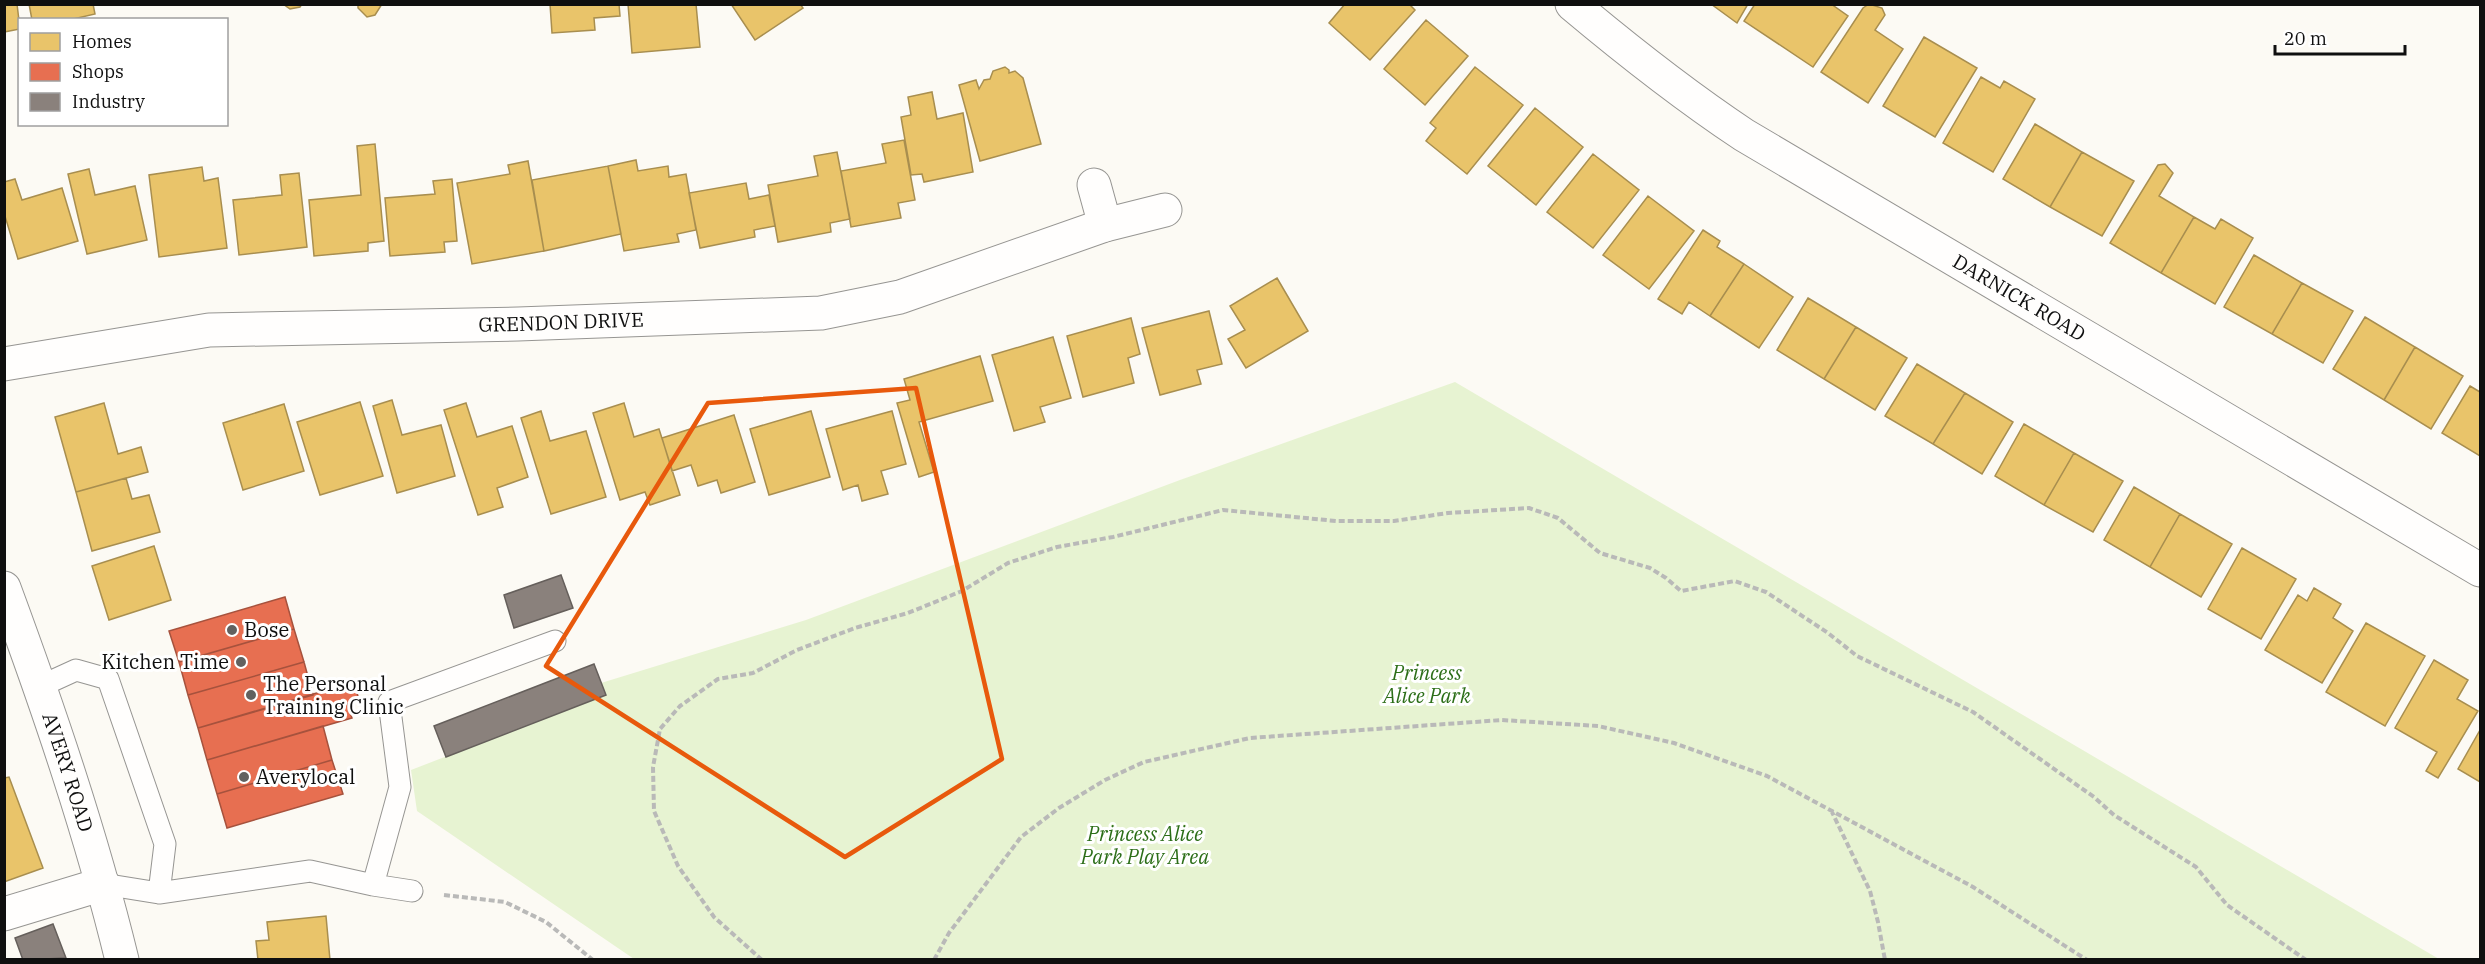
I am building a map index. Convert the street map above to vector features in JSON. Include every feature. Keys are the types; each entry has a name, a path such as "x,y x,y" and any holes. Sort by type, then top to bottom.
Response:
{"street":[{"name":"DARNICK ROAD","path":"1572,4 1669,82 1744,135 2481,570"},
{"path":"1094,186 1105,225"},
{"name":"GRENDON DRIVE","path":"4,364 209,330 518,324 821,313 900,297 1105,225 1165,210"},
{"name":"AVERY ROAD","path":"4,588 41,686 103,884 122,960"},
{"path":"4,914 103,884"}],"lane":[{"path":"373,885 400,787 389,702 555,641"},
{"path":"41,686 76,670 108,679 165,844 159,893"},
{"path":"103,884 159,893 310,871 412,891"}],"path":[{"path":"762,960 714,916 678,866 654,811 653,767 660,729 680,706 718,679 753,674 797,650 855,627 908,613 962,591 1008,563 1057,547 1113,537 1223,510 1336,521 1394,521 1448,513 1529,508 1558,518 1600,553 1626,563 1650,568 1681,591 1735,581 1766,592 1828,633 1857,656 1973,712 2076,783 2114,814 2196,867 2227,905 2306,960"},
{"path":"934,960 950,933 1021,837 1059,808 1105,780 1143,762 1250,738 1502,720 1598,726 1674,743 1756,772 1973,887 2087,960"},
{"path":"1831,810 1870,891 1885,960"},
{"path":"412,891 505,902 546,922 593,960"}],"highlighted area":[{"path":"916,388 1002,759 845,857 546,666 708,403"}],"green space":[{"name":"Princess Alice Park","path":"1455,382 2439,959 634,959 417,811 411,770 605,695 601,683 806,620 1180,480"}],"building: Homes":[{"path":"4,4 17,4 18,29 4,32"},
{"path":"29,4 93,4 95,14 78,18 32,18"},
{"path":"283,4 302,4 300,7 290,9"},
{"path":"358,4 382,4 375,15 367,17 358,8"},
{"path":"550,4 619,4 620,16 594,18 595,30 552,33"},
{"path":"628,4 696,4 700,47 632,53"},
{"path":"731,4 800,4 803,8 755,40"},
{"path":"1345,4 1409,4 1415,10 1370,60 1329,23"},
{"path":"1711,4 1748,4 1737,23"},
{"path":"1755,4 1831,4 1848,16 1813,67 1744,21"},
{"path":"1869,4 1882,8 1885,15 1875,30 1903,49 1868,103 1821,72 1863,8"},
{"path":"1426,20 1468,56 1425,105 1384,69"},
{"path":"1924,37 1977,68 1935,137 1883,106"},
{"path":"1005,67 1009,73 1015,71 1023,78 1041,144 980,161 959,85 976,80 979,89 984,80 990,79 993,71"},
{"path":"1475,67 1523,105 1467,174 1426,141 1436,128 1430,123"},
{"path":"1981,77 2000,88 2004,81 2035,99 1993,172 1943,143"},
{"path":"932,92 937,119 963,113 973,172 924,182 922,174 911,175 901,117 911,115 908,97"},
{"path":"1535,108 1583,147 1536,205 1488,166"},
{"path":"2035,124 2082,152 2050,207 2003,179"},
{"path":"904,140 915,200 898,203 901,218 851,227 841,171 886,163 882,144"},
{"path":"375,144 384,241 368,243 368,251 314,256 309,200 361,195 357,146"},
{"path":"837,152 850,219 830,223 831,232 778,242 768,185 818,176 814,156"},
{"path":"2082,152 2134,181 2102,236 2050,207"},
{"path":"1593,154 1639,190 1593,248 1547,212"},
{"path":"636,160 638,171 668,166 669,177 686,174 696,230 677,234 679,242 624,251 608,166"},
{"path":"528,161 544,251 472,264 457,183 510,174 508,165"},
{"path":"2165,164 2173,173 2159,196 2194,217 2161,273 2110,243 2158,165"},
{"path":"608,166 621,234 544,251 532,180"},
{"path":"202,167 204,181 218,178 227,248 159,257 149,175"},
{"path":"89,169 95,195 135,186 147,240 87,254 68,174"},
{"path":"299,173 307,247 239,255 233,200 282,195 280,175"},
{"path":"15,179 22,200 62,188 78,241 18,259 4,213 4,182"},
{"path":"452,179 457,241 444,242 445,252 390,256 385,198 435,194 433,181"},
{"path":"746,183 749,199 769,195 775,226 754,230 755,237 700,248 689,193"},
{"path":"1648,196 1694,231 1649,289 1603,255"},
{"path":"2194,217 2215,229 2221,219 2253,238 2215,304 2161,273"},
{"path":"1703,230 1720,241 1717,247 1744,264 1710,316 1689,302 1682,314 1658,299"},
{"path":"2254,255 2302,283 2272,334 2224,307"},
{"path":"1744,264 1793,297 1759,348 1710,316"},
{"path":"1277,278 1308,331 1246,368 1228,339 1245,330 1230,306"},
{"path":"2302,283 2353,311 2323,363 2272,334"},
{"path":"1808,298 1856,327 1824,379 1777,350"},
{"path":"1209,311 1222,364 1197,370 1201,384 1160,395 1142,328"},
{"path":"2365,317 2415,347 2384,400 2333,369"},
{"path":"1131,318 1140,354 1128,358 1134,383 1083,397 1067,336"},
{"path":"1856,327 1907,358 1875,410 1824,379"},
{"path":"1053,337 1071,398 1040,407 1045,422 1014,431 992,355"},
{"path":"2415,347 2463,376 2431,429 2384,400"},
{"path":"980,356 993,401 919,422 934,472 919,477 897,403 910,400 904,379"},
{"path":"1917,364 1965,393 1933,444 1885,416"},
{"path":"2470,386 2480,392 2480,456 2442,433"},
{"path":"1965,393 2013,422 1982,474 1933,444"},
{"path":"392,400 402,435 441,425 455,476 397,493 373,406"},
{"path":"360,402 383,476 320,495 297,422"},
{"path":"104,403 118,454 141,447 148,472 76,492 55,417"},
{"path":"466,403 477,437 512,426 528,477 497,488 503,507 478,515 444,410"},
{"path":"624,403 634,437 659,429 680,495 650,505 645,492 620,500 593,413"},
{"path":"284,404 304,471 243,490 223,423"},
{"path":"541,411 550,441 586,431 606,497 551,514 521,418"},
{"path":"811,411 830,477 769,495 750,429"},
{"path":"892,411 906,464 881,471 888,494 862,501 858,485 843,490 826,429"},
{"path":"734,415 755,482 721,493 717,480 698,486 691,465 672,471 662,438"},
{"path":"2024,424 2074,453 2044,505 1995,476"},
{"path":"2074,453 2123,481 2093,532 2044,505"},
{"path":"126,478 132,499 149,495 160,532 92,551 76,492"},
{"path":"2134,487 2180,514 2150,567 2104,540"},
{"path":"2180,514 2232,544 2201,597 2150,567"},
{"path":"154,546 171,600 109,620 92,566"},
{"path":"2242,548 2296,579 2261,639 2208,609"},
{"path":"2314,588 2341,604 2333,618 2353,631 2322,683 2265,650 2298,595 2307,601"},
{"path":"2366,623 2425,656 2385,726 2326,692"},
{"path":"2434,660 2468,680 2457,699 2478,711 2438,778 2426,771 2437,752 2395,728"},
{"path":"2480,730 2480,782 2458,769"},
{"path":"9,777 43,868 4,882 4,778"},
{"path":"326,916 330,960 258,960 256,941 269,940 267,922"}],"building: Shops":[{"name":"Bose","path":"285,597 294,629 179,662 169,631"},
{"name":"Kitchen Time","path":"294,629 304,662 188,695 179,662"},
{"name":"The Personal Training Clinic","path":"304,662 313,695 198,728 188,695"},
{"path":"354,682 359,700 347,704 352,718 207,760 198,728"},
{"name":"Averylocal","path":"323,726 332,760 217,794 207,760"},
{"path":"332,760 343,794 227,828 217,794"}],"building: Industry":[{"path":"561,575 573,608 514,628 504,595"},
{"path":"594,664 606,695 446,757 434,726"},
{"path":"53,924 66,958 23,960 15,938"}],"place":[{"name":"Bose","path":"232,630"},
{"name":"Kitchen Time","path":"241,662"},
{"name":"The Personal Training Clinic","path":"251,695"},
{"name":"Averylocal","path":"244,777"}],"park label":[{"name":"Princess Alice Park Play Area","path":"1145,846"}]}
